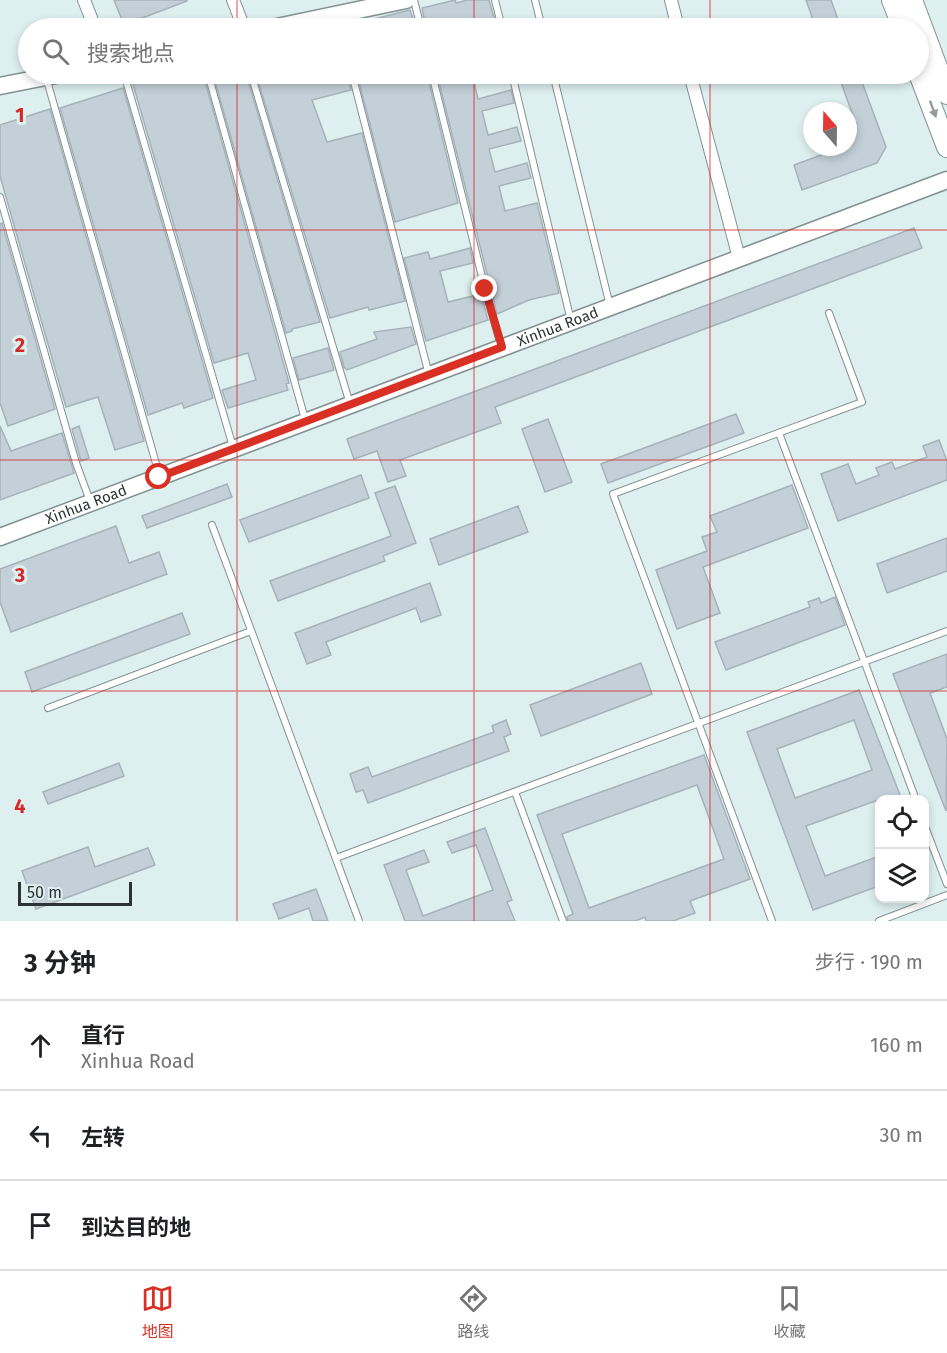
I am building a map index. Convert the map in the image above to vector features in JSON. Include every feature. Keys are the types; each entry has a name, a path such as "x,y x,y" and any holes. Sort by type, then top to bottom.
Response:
{"main road":[{"path":"350,18 406,0"},
{"path":"892,0 899,18"},
{"path":"912,0 919,18"},
{"path":"929,46 947,94"},
{"path":"0,87 18,83"},
{"path":"923,84 947,147"},
{"name":"Xinhua Road","path":"0,537 947,180"}],"street":[{"path":"84,0 91,18"},
{"path":"233,0 240,18"},
{"path":"671,0 676,18"},
{"path":"693,84 739,258"}],"lane":[{"path":"414,0 418,18"},
{"path":"495,0 500,18"},
{"path":"535,0 540,18"},
{"path":"55,84 159,477"},
{"path":"127,84 234,449"},
{"path":"211,84 306,421"},
{"path":"254,84 350,405"},
{"path":"355,84 429,375"},
{"path":"434,84 485,289 502,347"},
{"path":"514,84 570,321"},
{"path":"555,84 610,306"},
{"path":"0,197 76,463 91,503"},
{"path":"772,921 613,494 862,402 829,313"},
{"path":"779,433 913,795"},
{"path":"212,525 359,921"},
{"path":"48,708 251,631"},
{"path":"336,858 947,631"},
{"path":"515,792 563,921"},
{"path":"929,837 947,884"},
{"path":"879,921 899,918 947,895"}],"building":[{"path":"114,0 187,0 142,18 121,18"},
{"path":"455,0 456,3 468,0 489,0 494,18 424,18 422,8"},
{"path":"806,0 831,0 837,18 812,18"},
{"path":"410,10 413,18 378,18"},
{"path":"133,84 206,84 289,383 286,384 288,390 228,408 222,390 256,380 248,353 214,363"},
{"path":"216,84 249,84 320,322 292,329 286,333"},
{"path":"259,84 350,84 351,90 312,100 327,142 362,133 405,301 369,310 368,307 330,318"},
{"path":"360,84 429,84 458,203 395,222"},
{"path":"440,84 474,84 478,99 511,90 514,103 482,111 488,135 517,127 521,141 489,149 495,172 527,163 531,178 499,186 505,211 537,203 559,293 529,300 497,314"},
{"path":"842,84 863,84 886,147 877,163 802,190 794,165 818,156 857,156 857,102 848,102"},
{"path":"123,88 213,398 184,408 182,403 148,415 60,108"},
{"path":"50,109 144,441 115,450 98,397 66,407 0,176 0,125"},
{"path":"2,223 55,409 8,426 0,403 0,224"},
{"path":"914,228 922,248 495,407 501,423 400,460 406,476 388,482 377,451 354,459 347,439"},
{"path":"470,248 473,263 440,271 448,302 481,294 488,320 426,341 404,258 428,252 430,259"},
{"path":"411,327 416,344 347,370 344,367 340,352 377,339 374,332"},
{"path":"328,348 334,370 299,380 293,358"},
{"path":"736,414 744,433 608,483 601,464"},
{"path":"548,419 572,482 545,492 522,429"},
{"path":"0,426 11,451 62,433 74,473 0,500"},
{"path":"79,426 89,458 81,461 72,429"},
{"path":"939,440 947,461 947,480 838,521 821,474 848,464 856,484 879,475 876,468 892,462 895,469 927,457 923,446"},
{"path":"361,475 369,498 249,542 240,520"},
{"path":"227,484 232,497 147,528 142,516"},
{"path":"792,485 808,528 703,567 720,613 677,629 656,570 707,551 702,537 717,532 710,516"},
{"path":"395,486 416,543 383,556 385,561 278,601 270,581 391,536 375,493"},
{"path":"518,506 528,532 439,565 430,539"},
{"path":"116,526 129,563 159,552 167,574 11,632 0,602 0,569"},
{"path":"947,538 947,571 887,593 877,564"},
{"path":"430,583 441,615 421,622 416,608 326,642 331,655 307,664 295,633"},
{"path":"835,597 845,625 726,670 715,642 810,607 808,602 819,598 821,603"},
{"path":"182,613 190,634 32,692 25,672"},
{"path":"947,654 947,687 930,693 947,739 946,811 893,674"},
{"path":"641,663 652,694 541,736 530,705"},
{"path":"859,690 900,795 875,795 875,801 806,826 825,876 875,857 875,887 813,910 747,732","holes":["854,720 872,770 795,798 777,749"]},
{"path":"506,720 511,734 504,737 509,751 368,803 363,790 356,792 350,774 368,767 372,777 494,732 492,726"},
{"path":"704,755 750,879 690,901 695,913 673,921 646,921 645,917 635,921 568,921 567,917 573,914 537,815","holes":["697,785 724,859 589,908 562,834"]},
{"path":"119,763 124,776 48,804 43,792"},
{"path":"485,828 512,900 507,902 515,921 405,921 384,865 424,850 429,862 406,870 423,916 493,890 476,845 452,853 447,842"},
{"path":"88,847 95,867 148,848 155,865 36,909 22,871"},
{"path":"316,889 328,921 313,921 309,908 279,919 273,904"}],"route":[{"path":"159,477 502,347 485,289"}]}
